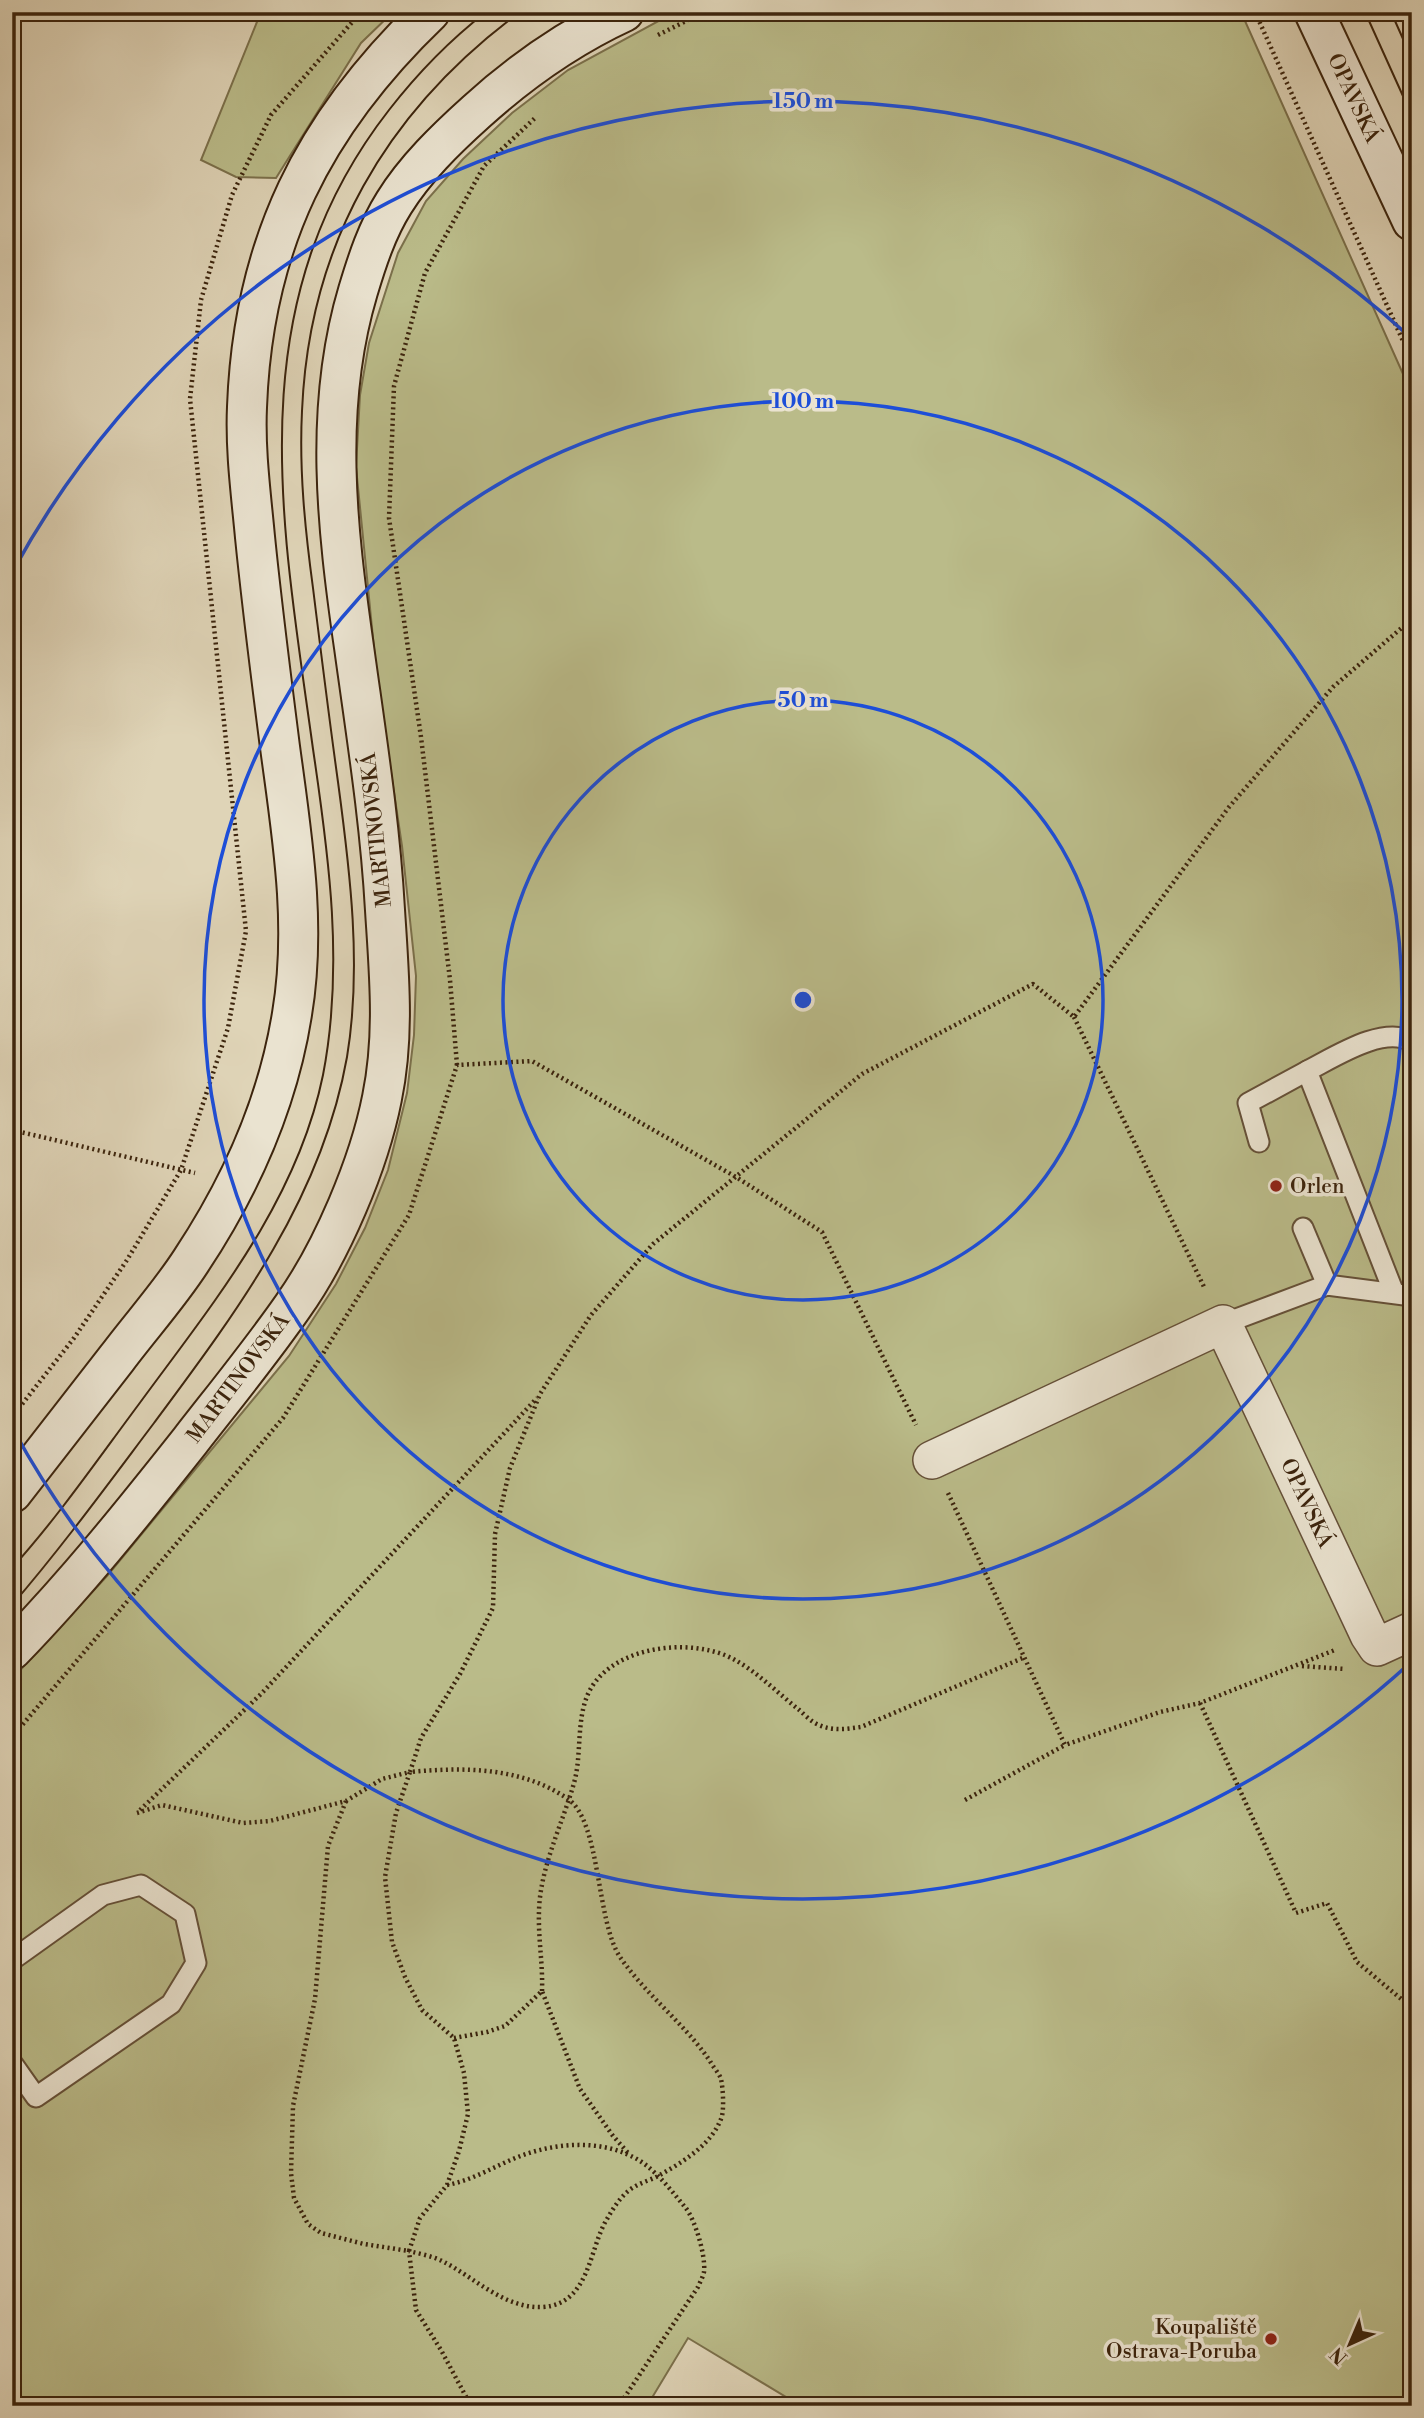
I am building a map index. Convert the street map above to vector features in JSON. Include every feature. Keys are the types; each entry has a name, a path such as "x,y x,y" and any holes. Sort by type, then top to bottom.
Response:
{"street":[{"path":"12,1493 189,1265 237,1182 272,1100 293,1012 299,906 258,570 248,462 247,407 260,298 288,208 312,159 333,124 363,84 393,48 430,12"},
{"name":"MARTINOVSKÁ","path":"12,1650 127,1521 296,1302 338,1224 363,1164 381,1104 387,1071 391,1004 381,844 338,522 336,424 345,339 363,273 376,239 394,203 425,163 503,87 557,49 596,25 624,12"},
{"name":"OPAVSKÁ","path":"1314,12 1412,221"},
{"path":"932,1460 1223,1324"},
{"name":"OPAVSKÁ","path":"1223,1324 1369,1635"},
{"path":"1369,1635 1377,1647 1412,1630"}],"lane":[{"path":"1259,1142 1248,1102 1371,1039 1403,1036 1412,1042"},
{"path":"1307,1071 1403,1295"},
{"path":"1303,1228 1327,1285"},
{"path":"1223,1324 1327,1285 1403,1295"},
{"path":"12,1960 103,1895 141,1885 185,1914 196,1963 171,2004 36,2097 12,2063"}],"path":[{"path":"12,1417 74,1338 127,1260 181,1170 228,1028 246,931 190,399 201,300 232,195 271,115 361,12"},
{"path":"652,38 704,12"},
{"path":"1255,12 1412,361"},
{"path":"12,1737 283,1418 409,1215 457,1065 422,737 389,517 394,386 425,273 484,166 545,109"},
{"path":"1074,1017 1230,807 1333,687 1412,619"},
{"path":"346,1801 328,1846 315,1999 293,2106 291,2173 294,2198 307,2224 321,2234 441,2260 505,2299 544,2307 556,2304 576,2290 584,2279 603,2226 616,2204 633,2188 658,2176 708,2142 722,2115 721,2078 702,2049 619,1955 604,1911 594,1854 578,1808 568,1799 536,1782 489,1770 410,1772 382,1779 346,1801 295,1816 243,1823 162,1805 137,1813 261,1693 540,1394 591,1315 653,1244 862,1074 1033,984 1074,1017 1223,1324"},
{"path":"457,1065 532,1061 736,1177 822,1232 1065,1745"},
{"path":"12,1130 237,1182"},
{"path":"471,2406 416,2311 408,2251 420,2218 447,2185 459,2151 468,2114 464,2073 454,2038 422,2010 405,1977 392,1942 386,1877 396,1813 421,1738 460,1674 493,1608 495,1534 510,1468 540,1394"},
{"path":"965,1800 1065,1745 1160,1712 1200,1703 1369,1635"},
{"path":"613,2406 624,2398 704,2275 704,2260 691,2214 658,2176 631,2156 612,2136 580,2089 542,1991 539,1909 543,1884 574,1782 588,1695 607,1671 632,1656 670,1647 710,1650 737,1661 818,1725 843,1729 861,1727 1025,1657"},
{"path":"1200,1703 1296,1913 1327,1903 1357,1962 1412,2008"},
{"path":"454,2038 505,2026 542,1991"},
{"path":"447,2185 461,2182 526,2154 558,2146 591,2144 631,2156"}],"green space":[{"path":"261,12 393,12 361,43 276,178 236,177 201,160"},
{"path":"675,12 1241,12 1412,394 1412,2406 801,2406 688,2338 647,2406 296,2406 292,2402 290,2406 12,2406 12,1679 107,1576 289,1356 336,1284 365,1228 388,1170 407,1093 414,1035 416,976 402,846 377,678 356,467 360,395 369,343 398,253 426,201 463,159 512,113 568,70"}],"tram line":[{"path":"12,1568 77,1488 223,1289 273,1208 294,1166 311,1121 323,1075 329,1034 333,994 332,912 324,830 290,581 283,499 282,418 290,338 309,260 341,184 389,110 447,46 486,12"},
{"path":"12,1605 119,1469 245,1295 273,1251 297,1205 318,1158 335,1109 347,1057 351,1023 354,989 353,919 347,850 303,499 301,433 308,350 320,292 339,237 363,186 394,138 430,93 472,51 520,12"},
{"path":"1365,12 1412,116"},
{"path":"1391,12 1412,59"}],"place":[{"name":"Orlen","path":"1276,1186"},
{"name":"Koupaliště Ostrava-Poruba","path":"1271,2339"}]}
